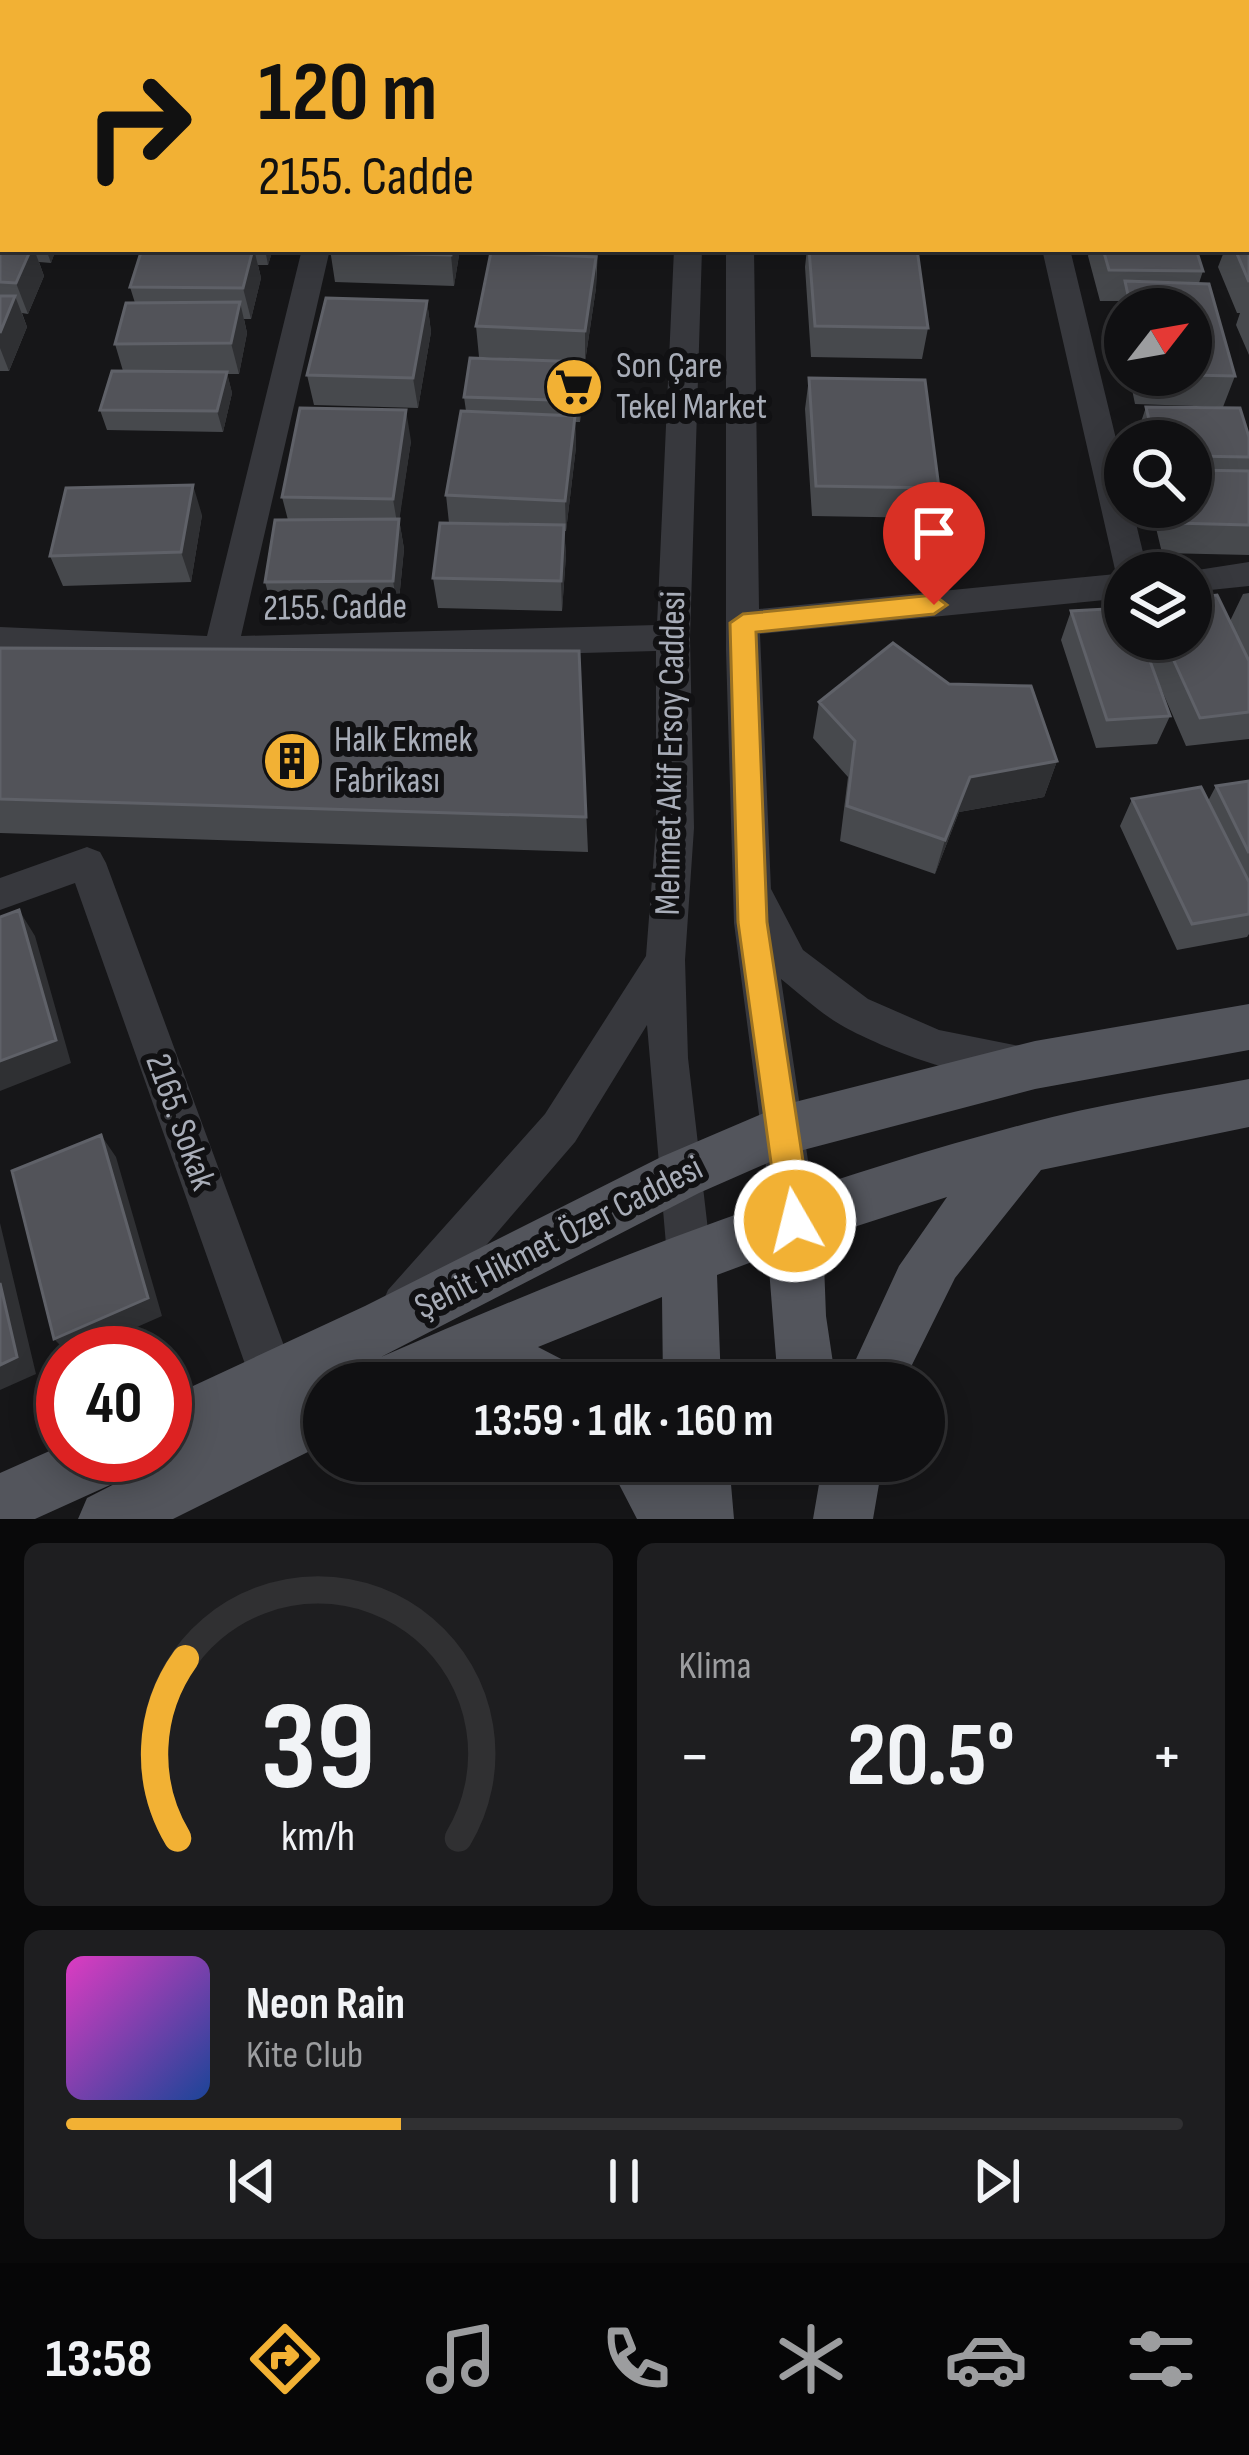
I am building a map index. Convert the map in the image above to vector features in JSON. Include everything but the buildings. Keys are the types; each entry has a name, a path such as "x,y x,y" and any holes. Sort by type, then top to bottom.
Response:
{"main road":[{"name":"Şehit Hikmet Özer Caddesi","path":"192,1418 385,1326 680,1175 783,1130 1035,1065 1249,1027"},
{"name":"Şehit Hikmet Özer Caddesi","path":"438,1362 688,1256 795,1221 1026,1148 1249,1103"},
{"path":"882,1362 901,1310 939,1248 1026,1148"},
{"path":"795,1221 804,1362"},
{"path":"688,1256 691,1362"},
{"path":"108,1519 303,1423"},
{"path":"0,1504 49,1482"},
{"path":"649,1482 670,1519"},
{"path":"701,1482 704,1519"},
{"path":"821,1482 827,1519"},
{"path":"843,1519 849,1482"}],"street":[{"path":"221,650 315,252"},
{"name":"Mehmet Akif Ersoy Caddesi","path":"688,252 673,638 675,828 664,960 688,1256"},
{"name":"Mehmet Akif Ersoy Caddesi","path":"740,252 743,623 753,922 795,1221"},
{"path":"1057,252 1127,552"},
{"path":"1212,578 1249,574"},
{"path":"743,623 1104,588"},
{"name":"2155. Cadde","path":"0,640 221,650 673,638"},
{"name":"2165. Sokak","path":"0,894 87,863 274,1381"},
{"path":"752,885 789,962 854,1012 936,1048 1035,1065"},
{"path":"385,1326 560,1128 664,960"}],"place":[{"name":"Son Çare Tekel Market","path":"574,387"},
{"name":"Halk Ekmek Fabrikası","path":"292,761"}],"route":[{"path":"795,1221 753,922 743,623 934,605"}]}
